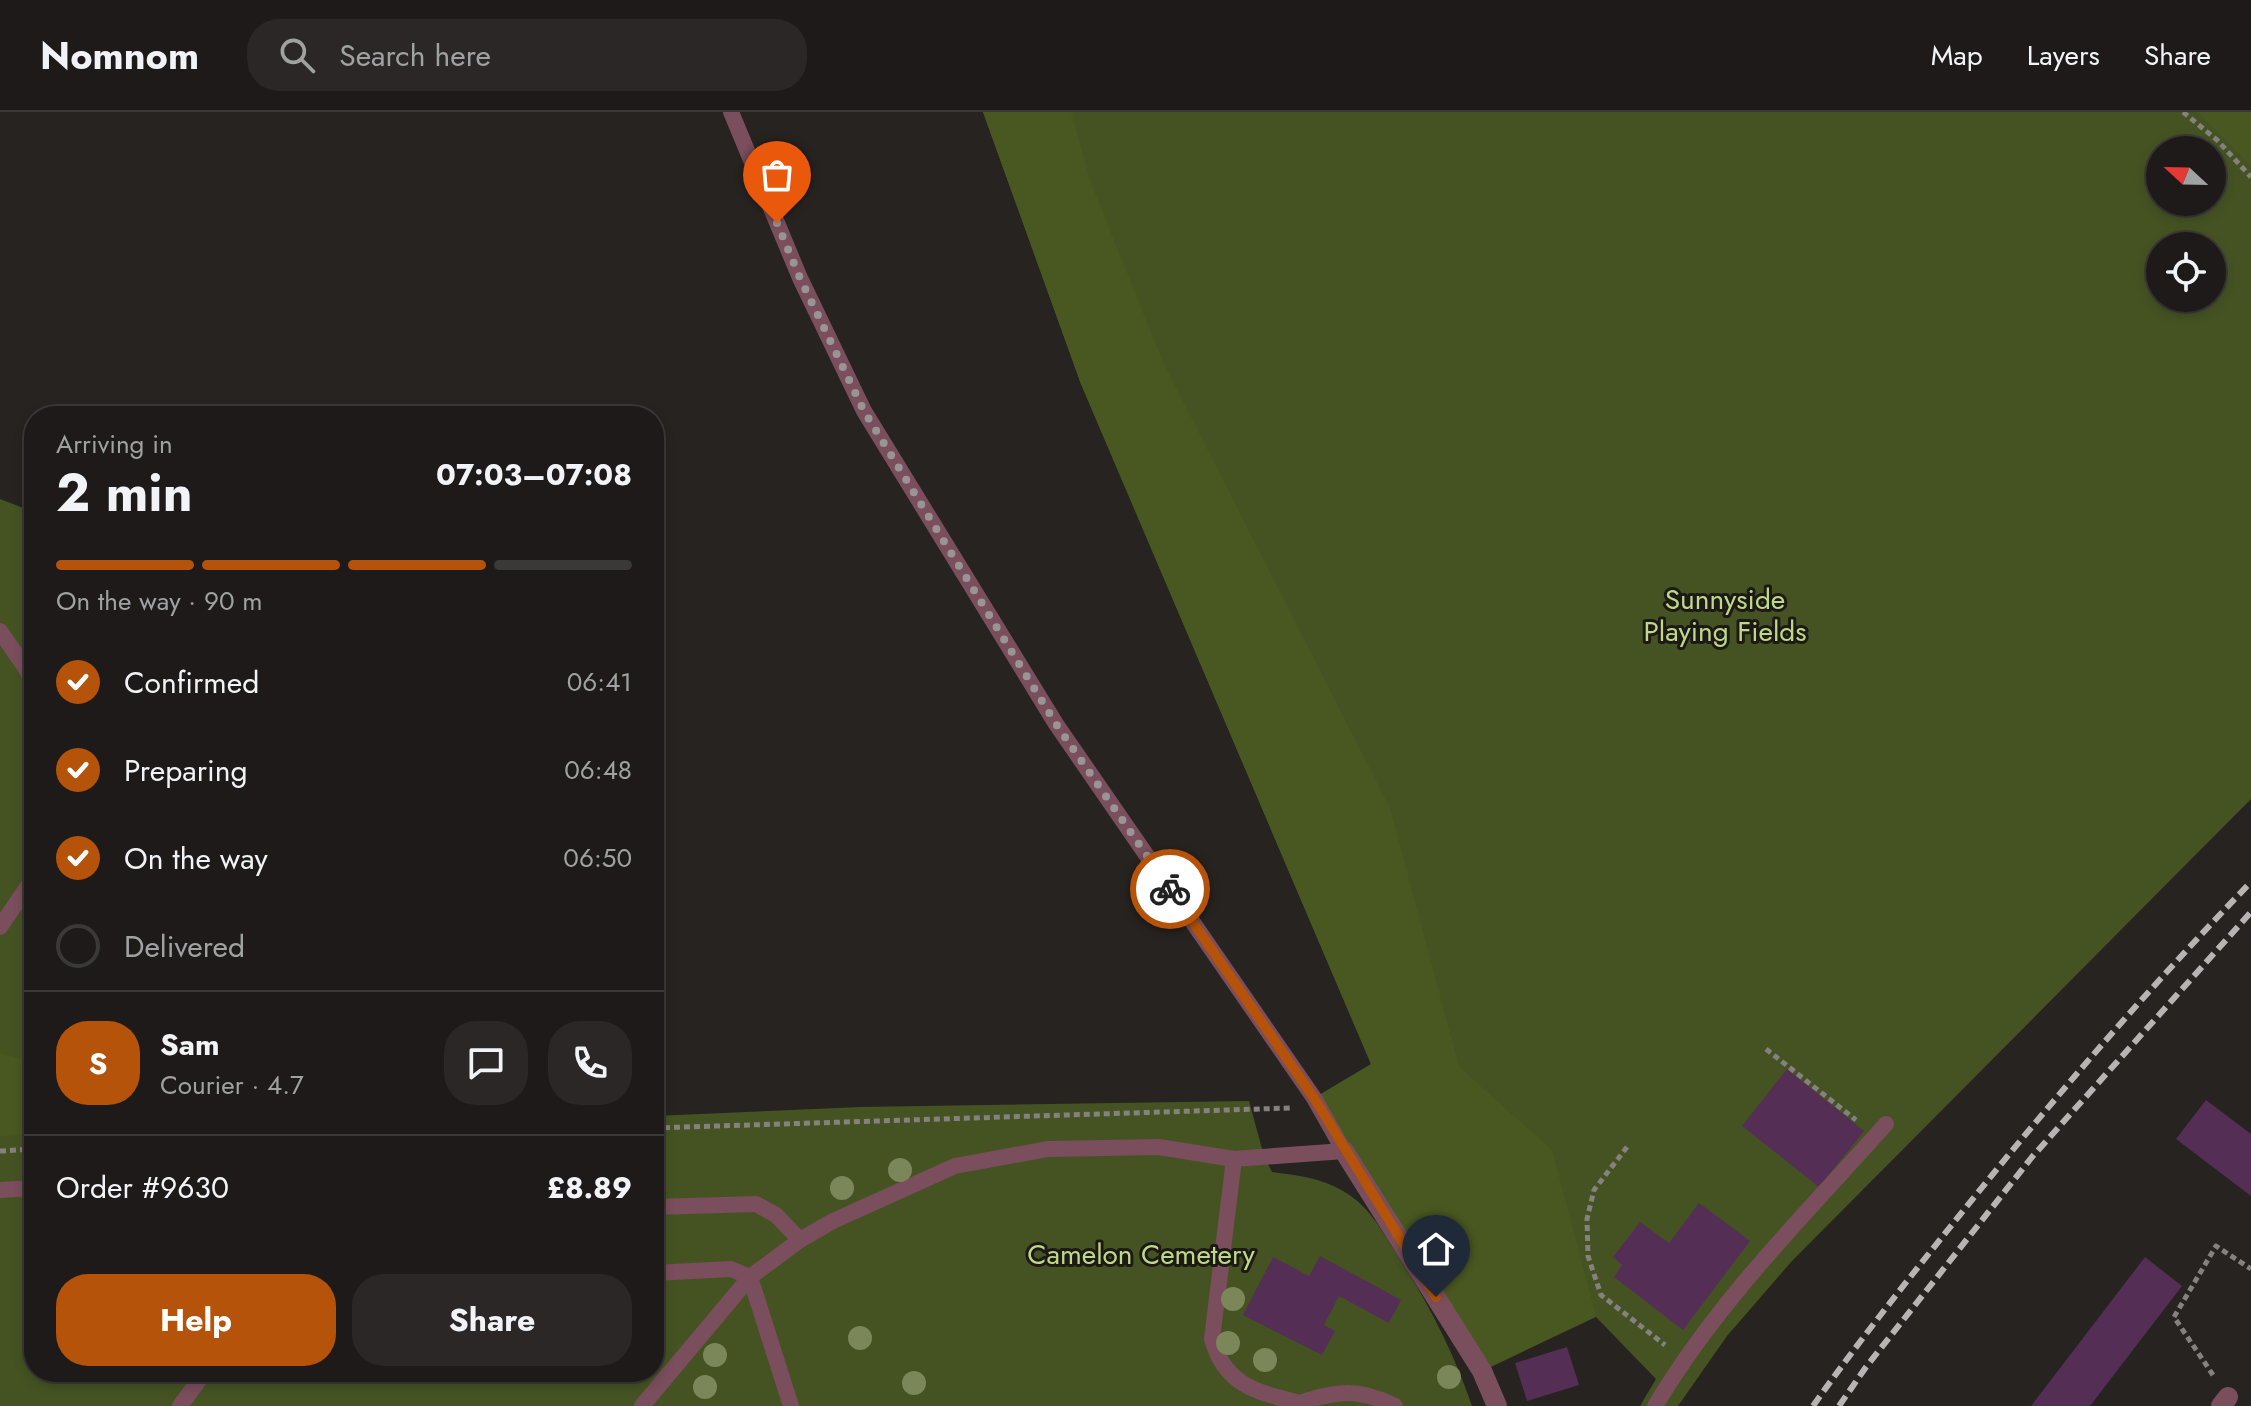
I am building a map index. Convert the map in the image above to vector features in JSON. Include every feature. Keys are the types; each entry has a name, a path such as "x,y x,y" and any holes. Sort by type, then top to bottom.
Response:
{"street":[{"path":"1344,1151 1482,1371 1497,1406"}],"lane":[{"path":"664,1380 750,1277 800,1240 833,1221 955,1166 1048,1149 1159,1147 1234,1159 1344,1151 1319,1108 1056,724 864,411 800,278 731,112"},
{"path":"0,631 24,666"},
{"path":"0,927 24,892"},
{"path":"1655,1406 1684,1359 1765,1255 1881,1130"},
{"path":"1234,1159 1212,1339 1216,1355 1231,1375 1243,1384 1259,1393 1296,1405 1331,1394 1358,1392 1395,1406"},
{"path":"0,1190 24,1189"},
{"path":"664,1207 756,1204 776,1215 800,1240"},
{"path":"664,1272 731,1269 750,1277"},
{"path":"750,1277 791,1406"},
{"path":"180,1406 198,1382"},
{"path":"642,1406 662,1382"}],"path":[{"path":"2183,112 2217,140 2251,177"},
{"path":"1766,1049 1881,1130"},
{"path":"664,1128 1319,1108"},
{"path":"1627,1147 1594,1190 1587,1219 1588,1256 1601,1295 1684,1359"},
{"path":"0,1151 24,1150"},
{"path":"2225,1402 2174,1317 2216,1246 2251,1269"}],"green space":[{"name":"Sunnyside Playing Fields","path":"983,112 2251,112 2251,799 1791,1262 1727,1336 1678,1406 1640,1406 1656,1379 1596,1317 1482,1371 1371,1064 1081,384"},
{"path":"983,112 1071,112 1091,183 1162,360 1390,808 1459,1067 1552,1150 1596,1316 1482,1371 1314,1098 1371,1064 1081,384"},
{"path":"2251,112 2251,166 2226,141 2226,136 2222,136 2199,113"},
{"name":"Camelon Cemetery","path":"0,499 24,508 24,1382 664,1382 664,1116 860,1107 1249,1101 1264,1156 1272,1172 1309,1178 1335,1187 1360,1203 1373,1218 1428,1307 1448,1346 1472,1406 0,1406"},
{"path":"0,1053 24,1058 24,1135 0,1136"}],"building":[{"path":"1787,1069 1864,1131 1819,1187 1742,1126"},
{"path":"2206,1100 2251,1134 2251,1196 2176,1139"},
{"path":"1699,1203 1750,1241 1683,1330 1614,1277 1622,1265 1613,1257 1640,1222 1669,1243"},
{"path":"1320,1256 1401,1300 1389,1323 1339,1296 1324,1325 1335,1331 1322,1355 1243,1315 1273,1257 1309,1276"},
{"path":"2145,1257 2182,1286 2090,1406 2031,1406"},
{"path":"1567,1347 1579,1385 1527,1401 1515,1363"}],"railway":[{"path":"1813,1406 1893,1299 2017,1145 2131,1011 2251,882"},
{"path":"1839,1406 1866,1367 2032,1157 2251,912"}],"way so far":[{"path":"777,223 864,411 1056,724 1170,889"}],"route":[{"path":"1170,889 1314,1098 1436,1297"}]}
